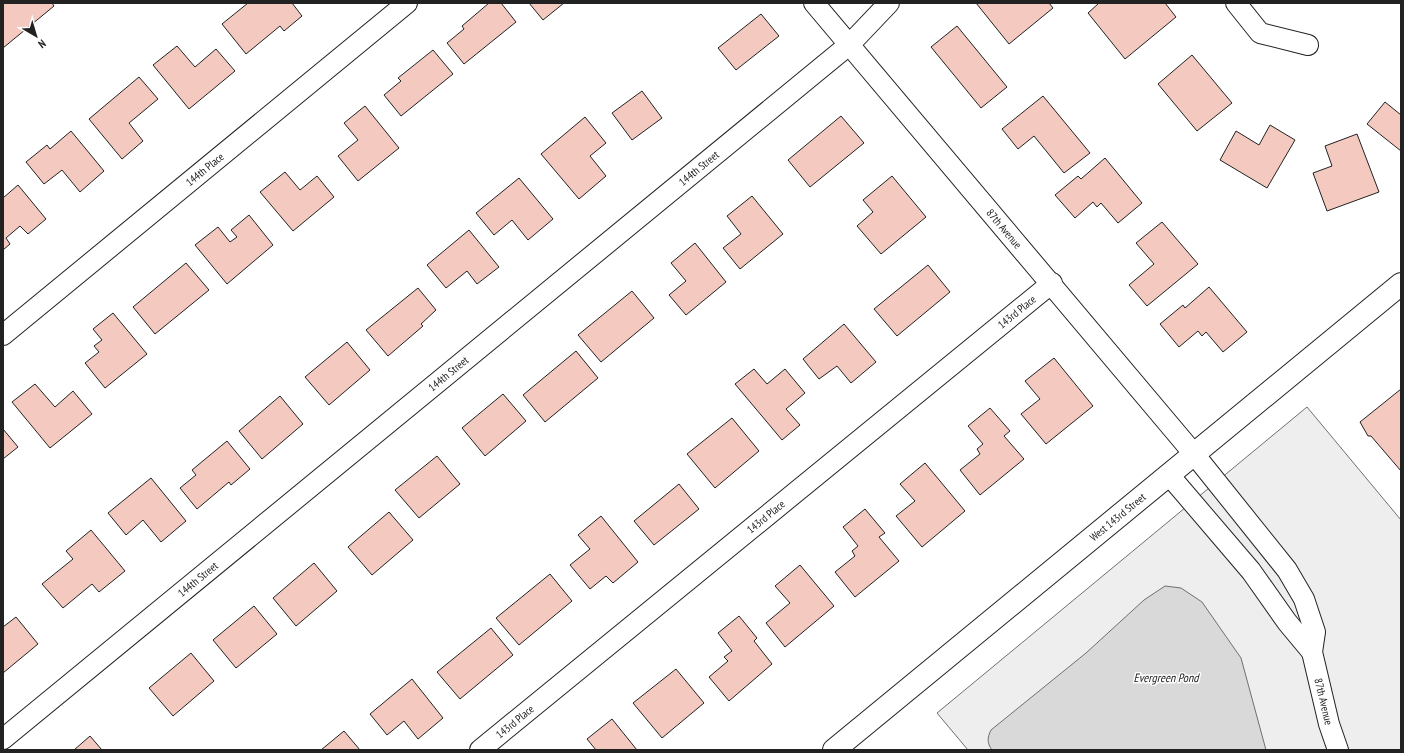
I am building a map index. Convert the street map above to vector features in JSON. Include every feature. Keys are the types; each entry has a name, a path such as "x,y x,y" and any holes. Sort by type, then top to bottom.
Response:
{"main road":[{"name":"West 143rd Street","path":"834,750 1401,284"}],"street":[{"name":"144th Place","path":"3,335 406,3"},
{"name":"87th Avenue","path":"814,3 1052,283 1194,454 1287,570 1304,599 1315,632 1312,652 1329,724 1338,750"},
{"name":"144th Street","path":"3,739 850,44 889,3"},
{"path":"1236,3 1260,32 1308,45"},
{"name":"143rd Place","path":"480,750 1052,283"},
{"path":"1169,475 1250,571 1287,622 1312,652"}],"shaded area":[{"path":"1307,407 1401,520 1401,748 1399,750 968,750 937,713"}],"water":[{"name":"Evergreen Pond","path":"1165,586 1181,588 1202,602 1241,658 1266,750 992,750 988,740 991,730 1086,653 1144,600"}],"building":[{"path":"3,3 52,3 54,6 3,48"},
{"path":"248,3 292,3 302,16 284,31 280,26 246,54 222,24"},
{"path":"489,3 501,3 516,22 464,64 447,43 464,29 462,26"},
{"path":"529,3 564,3 543,20"},
{"path":"976,3 1049,3 1053,8 1009,44"},
{"path":"1099,3 1165,3 1176,17 1125,59 1088,13"},
{"path":"761,14 779,36 736,70 718,48"},
{"path":"957,26 1007,87 981,108 931,47"},
{"path":"177,46 195,67 216,49 235,71 189,109 153,65"},
{"path":"433,50 453,74 401,116 384,95 401,81 398,78"},
{"path":"1192,55 1232,103 1197,131 1158,84"},
{"path":"139,77 158,99 129,123 143,141 122,159 89,119"},
{"path":"642,91 662,118 632,140 612,113"},
{"path":"1043,96 1090,153 1064,173 1034,136 1018,149 1002,129"},
{"path":"1385,102 1401,115 1401,151 1367,124"},
{"path":"365,106 399,148 358,181 338,156 358,140 344,123"},
{"path":"841,116 864,143 810,187 788,160"},
{"path":"585,117 606,143 590,156 606,176 579,199 541,154"},
{"path":"1270,125 1295,140 1267,188 1220,160 1236,131 1259,145"},
{"path":"71,131 104,171 80,192 62,170 44,184 26,162 47,145 50,149"},
{"path":"1357,134 1379,192 1327,211 1313,173 1332,166 1325,146"},
{"path":"1105,158 1142,203 1118,223 1101,203 1097,207 1093,202 1075,218 1055,195 1078,176 1081,179"},
{"path":"285,172 300,190 317,176 334,197 293,231 260,192"},
{"path":"892,176 926,217 881,254 857,226 873,212 863,200"},
{"path":"519,178 553,219 528,240 512,220 494,235 476,213"},
{"path":"18,185 46,219 28,234 20,226 6,238 10,244 3,250 3,198"},
{"path":"752,196 783,234 740,269 723,248 741,234 727,216"},
{"path":"249,215 273,245 227,284 195,245 218,227 230,242 237,237 231,230"},
{"path":"1162,222 1198,264 1147,306 1129,285 1154,264 1136,243"},
{"path":"469,230 499,267 477,284 467,271 446,288 427,265"},
{"path":"695,243 726,282 686,315 669,295 686,281 671,263"},
{"path":"186,263 209,290 155,334 133,307"},
{"path":"928,265 950,292 897,336 874,309"},
{"path":"1209,287 1247,332 1223,352 1206,332 1202,336 1198,331 1179,347 1160,324 1183,305 1185,308"},
{"path":"418,288 436,310 421,324 423,326 388,356 366,330"},
{"path":"632,291 654,318 601,362 578,335"},
{"path":"113,313 147,354 105,388 85,363 99,352 94,346 102,340 93,329"},
{"path":"844,324 876,362 851,383 837,366 819,379 803,359"},
{"path":"347,342 370,370 329,405 305,377"},
{"path":"576,351 598,378 545,422 523,395"},
{"path":"1054,358 1093,406 1046,444 1021,414 1040,399 1025,381"},
{"path":"754,369 767,384 785,369 805,393 786,409 800,425 782,440 735,384"},
{"path":"35,384 55,407 73,391 92,414 50,448 12,402"},
{"path":"1401,389 1401,471 1371,436 1368,436 1360,422"},
{"path":"503,394 526,421 485,456 462,428"},
{"path":"280,396 303,424 262,459 239,431"},
{"path":"990,408 1010,431 1004,436 1024,459 980,495 960,470 980,454 977,449 983,444 968,426"},
{"path":"732,418 759,451 715,488 687,454"},
{"path":"3,429 18,447 3,459"},
{"path":"227,441 250,469 231,485 229,482 197,509 180,488 196,475 192,470"},
{"path":"437,456 460,484 419,518 395,490"},
{"path":"925,463 965,511 922,547 896,516 915,501 900,484"},
{"path":"151,478 186,521 161,542 143,520 126,535 108,513"},
{"path":"679,484 699,509 654,545 634,521"},
{"path":"865,509 885,533 879,537 899,561 855,597 835,572 855,556 852,551 858,546 843,527"},
{"path":"389,512 413,540 372,575 348,547"},
{"path":"601,516 638,562 613,583 606,576 590,589 570,565 590,549 578,535"},
{"path":"91,530 125,571 99,592 92,584 63,608 42,584 73,559 66,551"},
{"path":"314,563 337,591 296,626 273,598"},
{"path":"800,565 834,606 785,647 766,623 790,603 775,586"},
{"path":"550,574 572,601 519,645 496,618"},
{"path":"254,606 277,634 236,668 213,640"},
{"path":"739,616 757,638 754,641 772,664 729,701 709,677 728,661 724,657 732,651 718,633"},
{"path":"16,617 38,644 3,673 3,627"},
{"path":"491,628 513,655 460,699 437,672"},
{"path":"191,653 214,681 173,716 149,688"},
{"path":"676,669 704,703 662,738 633,703"},
{"path":"412,679 443,718 418,739 404,721 387,735 370,714"},
{"path":"612,719 637,750 596,750 587,739"},
{"path":"344,731 360,750 321,750"},
{"path":"90,736 102,750 74,750"}]}
